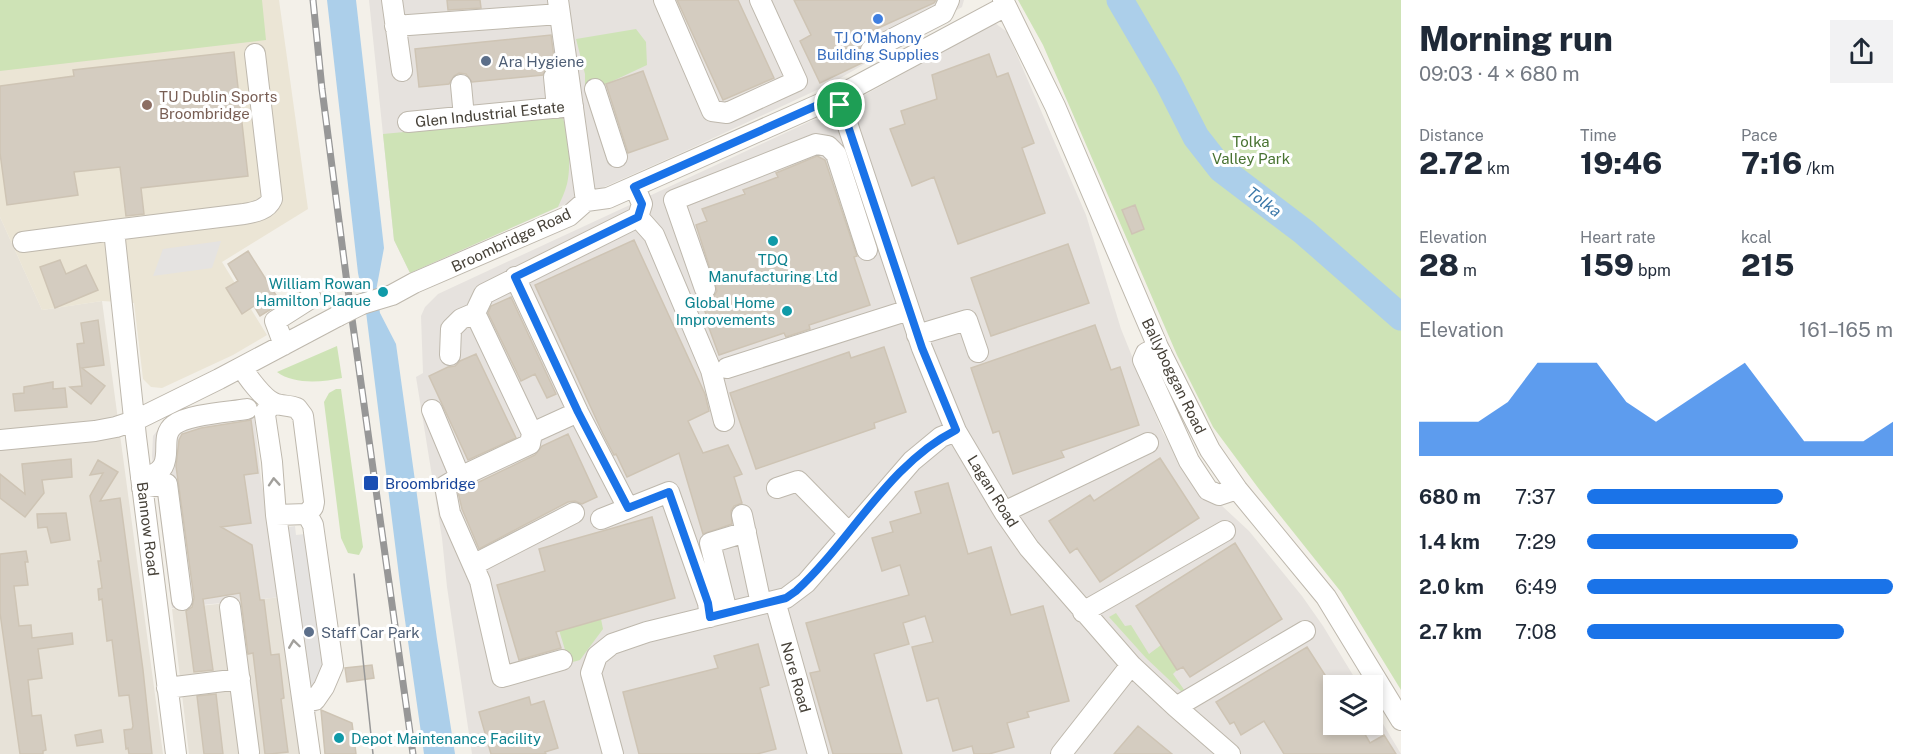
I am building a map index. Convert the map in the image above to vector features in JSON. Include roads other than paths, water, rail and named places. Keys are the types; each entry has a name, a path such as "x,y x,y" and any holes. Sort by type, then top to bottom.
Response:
{"street":[{"path":"392,0 402,71"},
{"path":"663,0 712,111 727,112 797,81 760,0"},
{"path":"871,50 943,13 949,0"},
{"name":"Broombridge Road","path":"0,440 95,431 134,421 362,304 392,295 408,285 569,216 586,201 608,198 838,96 1004,3"},
{"name":"Ballyboggan Road","path":"1004,3 1055,106 1158,347 1210,450 1237,489 1326,597 1401,720"},
{"path":"395,26 559,7"},
{"name":"Glen Industrial Estate","path":"559,7 564,37 565,107 577,140 586,201"},
{"path":"23,242 244,214 262,209 270,203 272,199 255,54"},
{"path":"554,77 565,107"},
{"path":"461,85 464,117"},
{"path":"595,89 617,158"},
{"name":"Lagan Road","path":"838,96 846,151 917,335 956,430 1004,512 1029,548 1131,665 1230,754"},
{"name":"Glen Industrial Estate","path":"408,122 565,107"},
{"path":"577,140 608,129"},
{"path":"705,289 674,200 816,144 846,151 867,250"},
{"path":"717,150 729,179"},
{"path":"450,355 451,329 461,319 475,313 484,294 638,217 642,204 634,187"},
{"path":"638,217 654,235 663,256 711,370 724,421"},
{"name":"Bannow Road","path":"114,230 134,421 176,754"},
{"path":"515,277 578,412 628,508"},
{"path":"284,345 275,321 311,298"},
{"path":"727,368 909,310"},
{"path":"475,313 532,433 530,444 445,486 450,513 480,581 502,677 562,660"},
{"path":"917,335 967,320 978,352"},
{"path":"242,367 257,387 274,403 297,408 303,416 313,507 307,514 276,515"},
{"path":"274,403 265,415 272,462 276,515 310,754"},
{"path":"142,483 159,471 167,456 166,436 174,425 197,416 247,409"},
{"path":"432,410 460,477"},
{"path":"532,433 578,412"},
{"path":"613,754 591,673 597,656 612,644 647,632 786,598 806,583 912,461 956,430"},
{"path":"1004,512 1148,443"},
{"path":"777,488 798,482 849,532"},
{"path":"142,483 167,484 182,600"},
{"path":"601,519 669,492 708,603 719,615"},
{"path":"473,565 574,513"},
{"path":"303,702 315,700 324,687 333,666 313,525 307,514"},
{"name":"Nore Road","path":"719,615 710,543 744,524 767,603 818,754"},
{"path":"1083,612 1225,531"},
{"path":"230,607 249,752"},
{"path":"1176,707 1305,631"},
{"path":"1060,754 1131,665"},
{"path":"167,688 240,679"}],"water":[{"path":"327,0 356,0 384,248 376,291 380,313 396,344 455,754 424,754 366,312 358,273"}],"waterway":[{"name":"Tolka","path":"1120,0 1168,82 1196,137 1221,169 1304,232 1401,317"}],"tram line":[{"path":"354,574 373,754"}],"railway":[{"path":"313,0 347,283 413,754"}],"place":[{"name":"TJ O'Mahony Building Supplies","path":"878,19"},
{"name":"Ara Hygiene","path":"486,61"},
{"name":"TU Dublin Sports Broombridge","path":"147,105"},
{"name":"TDQ Manufacturing Ltd","path":"773,241"},
{"name":"William Rowan Hamilton Plaque","path":"383,292"},
{"name":"Global Home Improvements","path":"787,311"},
{"name":"Broombridge","path":"371,483"},
{"name":"Staff Car Park","path":"309,632"},
{"name":"Depot Maintenance Facility","path":"339,738"}],"park label":[{"name":"Tolka Valley Park","path":"1251,150"}]}
